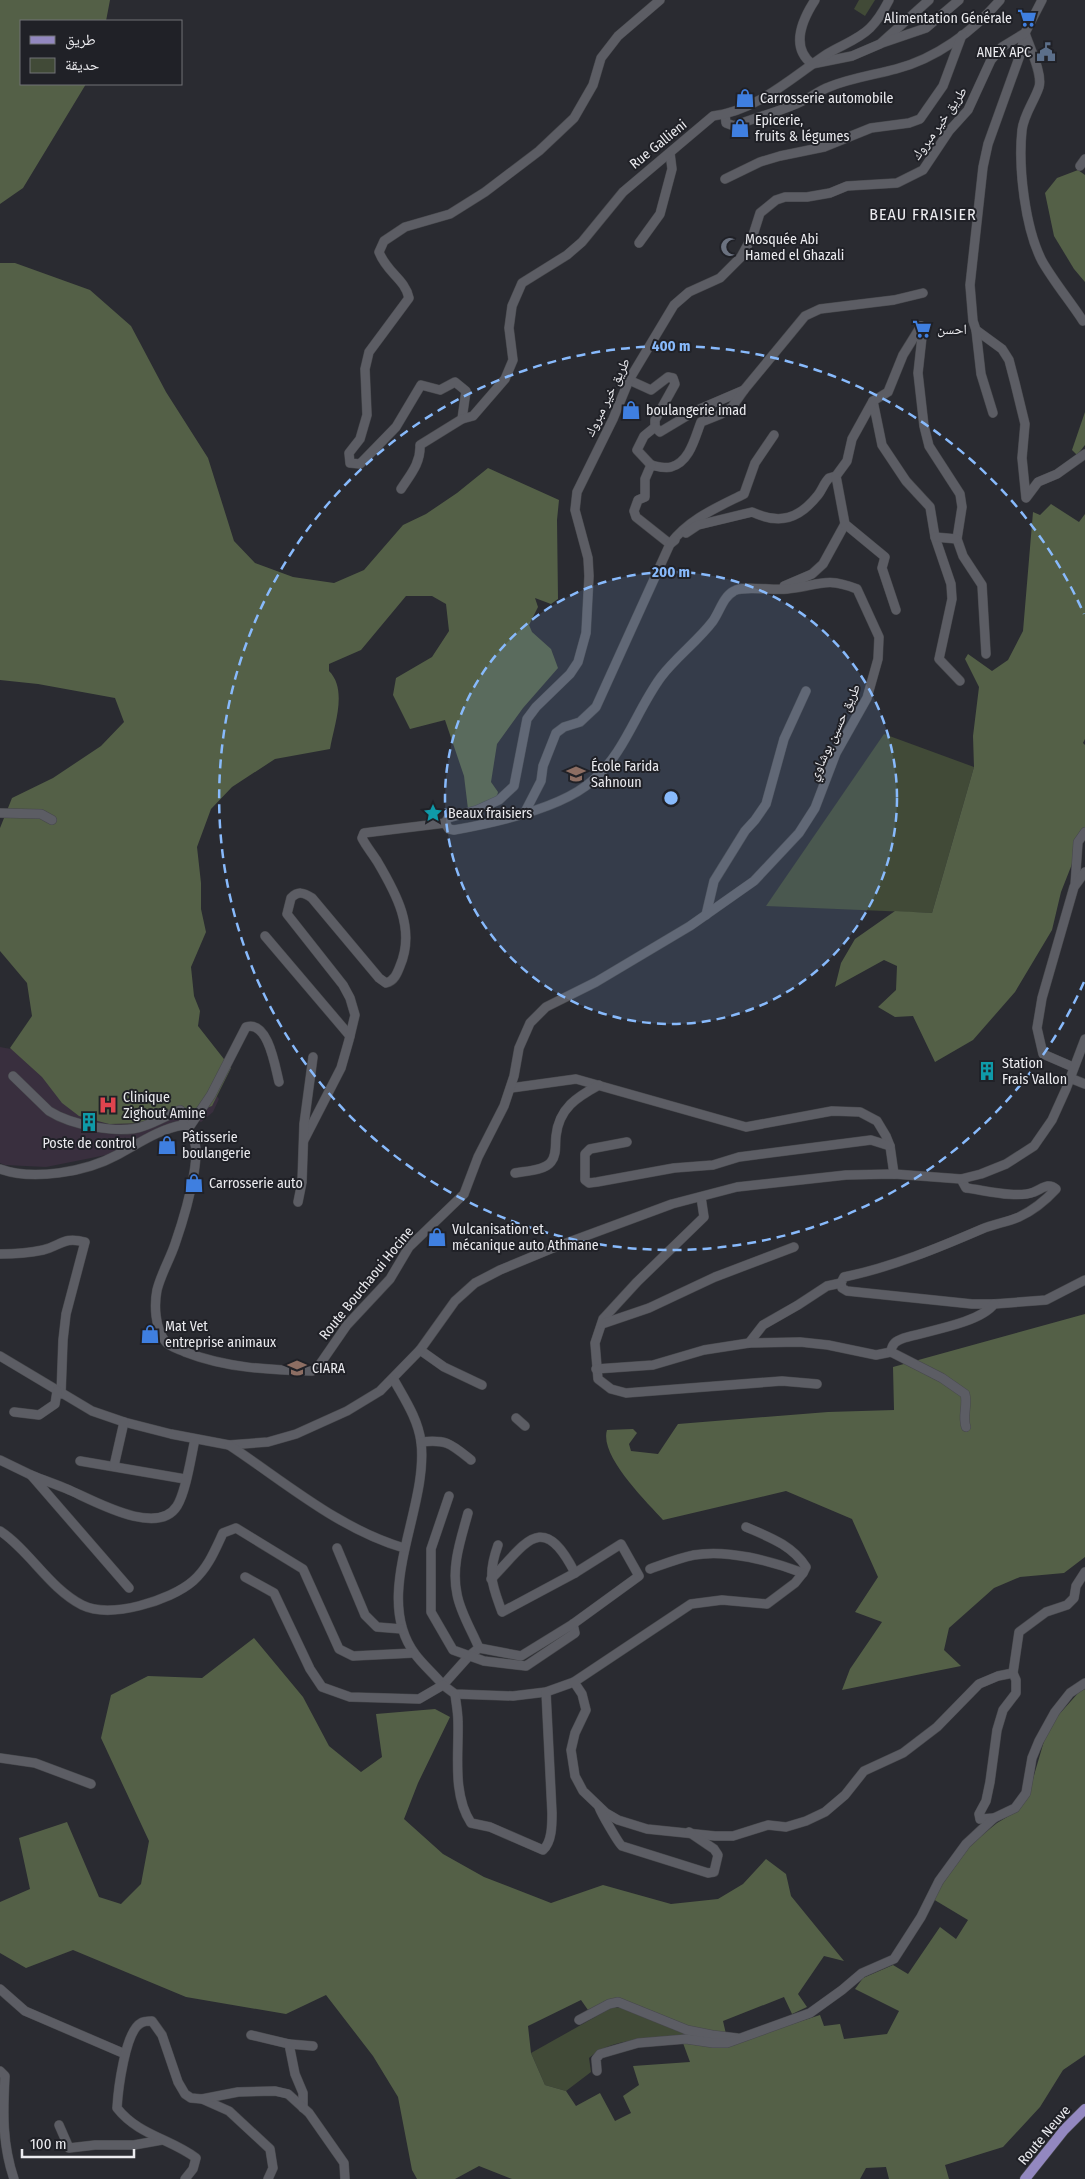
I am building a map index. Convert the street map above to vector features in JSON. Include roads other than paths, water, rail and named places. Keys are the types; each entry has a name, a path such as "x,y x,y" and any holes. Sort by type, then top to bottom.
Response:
{"main road":[{"name":"Route Neuve","path":"1025,2179 1064,2130 1085,2110"}],"street":[{"path":"401,489 417,464 420,456 420,445 462,418 466,391 455,382 440,390 421,384 391,433 360,464 350,463 349,453 360,439 367,415 366,369 369,352 409,298 407,288 384,265 379,252 384,241 405,227 450,214 484,192 539,151 574,118 593,85 601,58 618,36 660,0"},
{"path":"815,0 800,33 801,49 804,58 812,64 852,56 926,28 959,0"},
{"name":"Rue Gallieni","path":"462,418 473,416 506,379 514,360 509,328 512,306 522,283 567,255 582,242 623,192 644,172 670,153 713,116 724,114 772,95 812,64 869,29 878,20 889,0"},
{"path":"880,44 929,0"},
{"path":"724,114 726,123 732,126 798,104 829,87 898,69 918,61 934,54 962,35 1000,0"},
{"path":"993,412 981,374 970,285 983,168 988,144 1020,55 1025,33 1042,0"},
{"path":"1025,33 1039,71 1040,86 1025,116 1022,130 1025,206 1032,234 1042,260 1083,321"},
{"name":"طريق خير مبروك","path":"445,822 448,818 477,810 499,800 514,786 527,719 536,707 570,674 578,662 586,633 589,576 588,558 575,510 577,492 613,419 629,380 674,305 689,292 720,278 741,257 753,234 760,213 769,205 785,197 806,197 830,193 847,186 897,183 924,170 949,131 968,110 991,60 1002,47 1025,33"},
{"path":"725,178 760,162 824,147 870,128 909,123 920,119 942,86 962,35"},
{"path":"639,243 660,214 672,169 670,153"},
{"path":"744,390 694,411 644,436 637,450 651,466 670,467 682,460 690,451 701,422 721,414 732,407 805,316 820,309 894,300 923,293"},
{"path":"670,544 698,526 752,512 766,518 782,520 796,515 809,505 820,493 828,478 836,476 847,461 852,438 873,401 888,392 903,354 921,326 922,337 918,373 924,426 932,452 960,494 962,507 957,540 963,556 982,585 986,654"},
{"path":"976,330 1002,349 1009,360 1025,424 1022,458 1026,498 1038,482 1057,474 1085,454"},
{"path":"629,380 651,390 668,377 673,378 675,384 655,420 657,429"},
{"path":"873,401 882,445 906,481 930,507 935,537 951,584 952,599 939,659 960,681"},
{"path":"525,812 541,781 543,766 556,733 564,727 580,722 596,707 670,544 681,529 744,494 755,463 774,435"},
{"path":"651,466 645,479 645,496 638,500 634,511 636,517 670,544"},
{"path":"774,590 812,574 823,564 845,524 836,476"},
{"path":"845,524 885,557 882,568 896,610"},
{"path":"935,537 957,540"},
{"name":"طريق حسين بوشاوي","path":"445,822 449,829 454,830 548,806 574,795 592,782 608,766 662,676 713,621 728,596 734,590 742,588 774,590 834,582 857,590 879,637 878,659 867,698 836,753 815,808 799,834 754,881 706,915 596,982 546,1007 530,1023 524,1033 511,1088 504,1106"},
{"path":"706,915 714,881 745,831 766,804 784,739 806,691"},
{"path":"0,812 41,814 52,820"},
{"path":"304,1140 341,1068 355,1015 350,998 343,985 287,914 291,898 299,892 312,898 379,978 386,983 390,982 395,977 404,956 407,932 402,907 362,838 364,833 445,822"},
{"path":"1078,884 1078,842 1085,832"},
{"path":"1073,1067 1043,1054 1037,1028 1042,998 1078,884 1085,872"},
{"path":"265,936 350,1036"},
{"path":"0,1169 25,1175 53,1173 95,1165 166,1129 186,1127 211,1095 246,1027 251,1025 257,1027 264,1034 279,1082"},
{"path":"0,1356 92,1411 124,1422 229,1445 268,1442 296,1434 347,1411 380,1392 394,1380 420,1350 455,1301 475,1283 500,1270 554,1248 672,1204 746,1186 846,1175 894,1174 961,1179 981,1174 1006,1164 1034,1146 1052,1120 1085,1039"},
{"path":"298,1202 302,1182 304,1124 312,1057"},
{"path":"1073,1067 1085,1059"},
{"path":"13,1076 49,1111 56,1116 76,1122 125,1130 144,1126 180,1110 185,1114 186,1127"},
{"path":"1070,1078 1085,1084"},
{"path":"511,1088 576,1079 746,1127 832,1111 860,1112 877,1121 890,1146 894,1174"},
{"path":"515,1173 547,1166 552,1161 556,1152 556,1133 564,1112 575,1098 599,1085"},
{"name":"Route Bouchaoui Hocine","path":"186,1127 196,1141 192,1185 175,1244 158,1288 155,1306 166,1343 174,1348 223,1365 312,1371 318,1367 352,1319 390,1279 409,1247 457,1203 464,1194 478,1157 504,1106"},
{"path":"627,1142 590,1148 585,1154 586,1180 589,1183 674,1168 713,1165 739,1157 871,1140 890,1146"},
{"path":"945,1179 966,1188 1026,1194 1046,1186 1053,1187 1060,1192 1018,1218 984,1228 948,1245 871,1272 844,1277 841,1283 842,1288 847,1291 972,1304 994,1304 1046,1300 1085,1280"},
{"path":"961,1179 966,1188"},
{"path":"701,1197 704,1217 637,1282 604,1318 595,1343 596,1369 600,1383 611,1389 626,1393 782,1381 817,1384"},
{"path":"0,1254 46,1249 59,1242 76,1239 85,1242 66,1314 59,1392 55,1404 39,1415 14,1412"},
{"path":"602,1324 649,1308 716,1277 794,1247"},
{"path":"749,1343 763,1325 827,1286 841,1283"},
{"path":"892,1352 892,1346 895,1342 968,1319 988,1311 994,1304"},
{"path":"596,1369 653,1365 704,1350 749,1343 800,1342 828,1345 876,1355 892,1352 942,1378 965,1394 964,1421 966,1427"},
{"path":"420,1350 444,1367 482,1385"},
{"path":"394,1380 415,1417 421,1442 420,1474 415,1509 404,1548 398,1610 402,1629 414,1653 443,1685 455,1694 513,1696 546,1692 574,1682 692,1604 722,1600 767,1604 795,1584 806,1568 799,1557 784,1544 746,1527"},
{"path":"516,1418 525,1426"},
{"path":"114,1466 124,1422"},
{"path":"0,1460 106,1507 153,1519 165,1517 177,1507 195,1439"},
{"path":"421,1442 440,1440 456,1448 471,1460"},
{"path":"229,1445 351,1528 377,1540 404,1548"},
{"path":"80,1461 185,1479"},
{"path":"31,1475 129,1588"},
{"path":"449,1496 431,1549 430,1612 453,1650 484,1661 526,1666 575,1634 573,1624"},
{"path":"468,1513 456,1556 454,1574 457,1595 479,1648"},
{"path":"0,1531 68,1595 96,1610 123,1608 154,1602 173,1595 201,1573 210,1560 223,1533 236,1528 304,1569 339,1649 353,1656 414,1653"},
{"path":"491,1579 517,1549 528,1540 535,1538 551,1541 560,1549 574,1573"},
{"path":"245,1576 274,1592 310,1669 322,1687 350,1698 419,1699 443,1685 469,1656 479,1648 521,1656 573,1624 639,1576 621,1544 574,1573 502,1612 491,1579 492,1561 498,1546"},
{"path":"337,1548 365,1615 377,1627 402,1629"},
{"path":"650,1569 694,1555 715,1553 729,1554 803,1573"},
{"path":"994,1818 980,1819 979,1814 986,1800 997,1730 1003,1710 1016,1693 1016,1680 1013,1673 1019,1632 1046,1612 1067,1605 1074,1598 1076,1586 1085,1572"},
{"path":"574,1682 582,1694 586,1710 575,1733 571,1750 575,1776 583,1791 618,1820 647,1829 732,1836 768,1825 786,1827 806,1821 825,1812 846,1795 864,1771 903,1753 937,1727 979,1684 998,1676 1013,1673"},
{"path":"597,2071 596,2059 600,2054 638,2043 686,2039 727,2043 810,2013 862,1973 894,1959 921,1917 939,1881 966,1844 994,1818 1015,1808 1026,1793 1032,1758 1039,1741 1055,1712 1070,1692 1085,1683"},
{"path":"455,1694 458,1720 458,1779 466,1816 471,1823 490,1827 543,1850 547,1847 552,1813 546,1692"},
{"path":"0,1758 34,1764 91,1784"},
{"path":"597,1804 603,1818 615,1833 619,1844 622,1846 708,1873 714,1872 718,1855 714,1849 689,1832"},
{"path":"615,1833 618,1820"},
{"path":"0,1989 25,2011 125,2054"},
{"path":"579,2020 609,2004 618,2002 687,2030 740,2038"},
{"path":"185,2179 193,2169 196,2158 183,2148 142,2131 125,2118 117,2108 125,2054 136,2027 142,2022 152,2021 162,2034 178,2082 185,2094 191,2098 238,2092 275,2091 288,2094 303,2108 344,2162 345,2179"},
{"path":"251,2035 289,2044 313,2046"},
{"path":"289,2044 295,2074 303,2093 303,2108"},
{"path":"0,2071 5,2076 3,2127 5,2148 14,2179"},
{"path":"202,2098 229,2111 270,2149 273,2168 268,2179"},
{"path":"59,2124 69,2148 95,2145 134,2145 162,2140"}],"place":[{"name":"Alimentation Générale","path":"1027,18"},
{"name":"ANEX APC","path":"1046,52"},
{"name":"Carrosserie automobile","path":"745,98"},
{"name":"Epicerie, fruits & légumes","path":"740,128"},
{"name":"Mosquée Abi Hamed el Ghazali","path":"730,247"},
{"name":"احسن","path":"922,329"},
{"name":"boulangerie imad","path":"631,410"},
{"name":"École Farida Sahnoun","path":"576,774"},
{"name":"Beaux fraisiers","path":"433,813"},
{"name":"Station Frais Vallon","path":"987,1071"},
{"name":"Clinique Zighout Amine","path":"108,1105"},
{"name":"Poste de control","path":"89,1122"},
{"name":"Pâtisserie boulangerie","path":"167,1145"},
{"name":"Carrosserie auto","path":"194,1183"},
{"name":"Vulcanisation et mécanique auto Athmane","path":"437,1237"},
{"name":"Mat Vet entreprise animaux","path":"150,1334"},
{"name":"CIARA","path":"297,1368"}],"district":[{"name":"BEAU FRAISIER","path":"923,214"}]}
